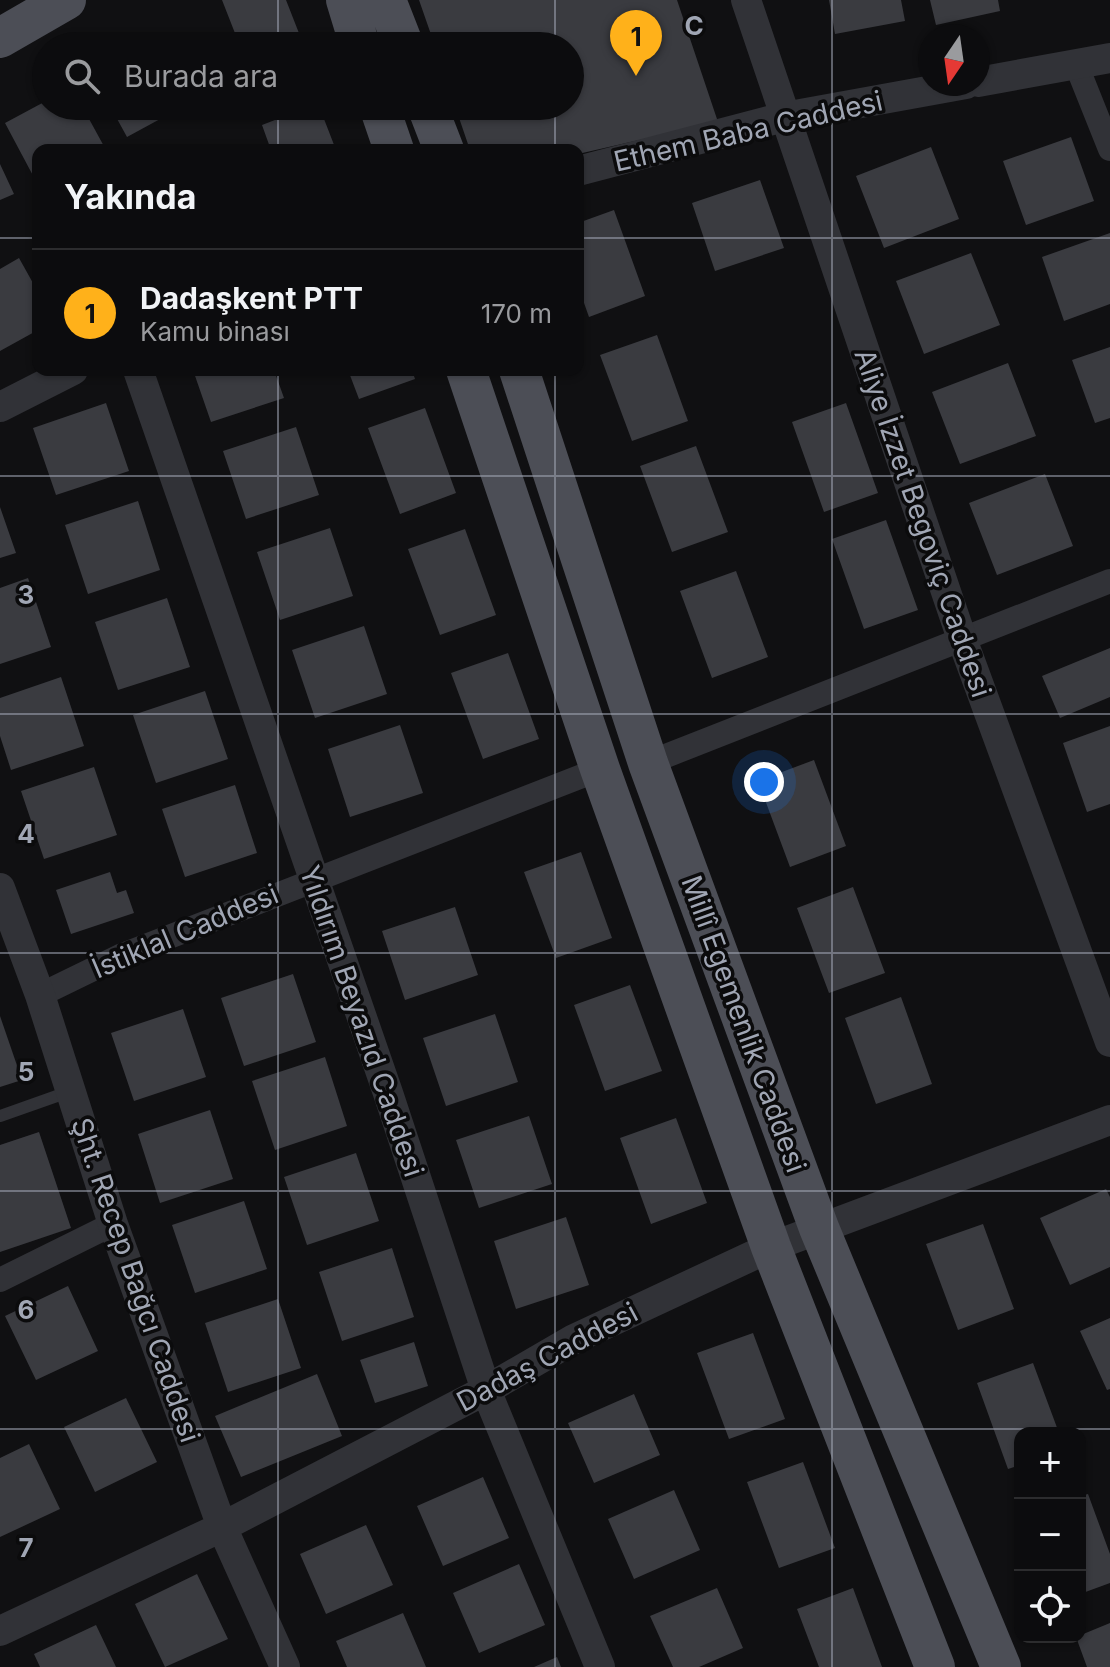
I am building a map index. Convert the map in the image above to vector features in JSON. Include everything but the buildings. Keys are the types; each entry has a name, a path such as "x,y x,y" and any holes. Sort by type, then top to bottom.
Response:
{"main road":[{"path":"0,38 66,0"},
{"path":"346,0 356,32"},
{"path":"386,0 399,32"},
{"path":"384,120 392,144"},
{"path":"432,120 442,144"},
{"name":"Millî Egemenlik Caddesi","path":"468,376 600,769 771,1247 935,1667"},
{"name":"Millî Egemenlik Caddesi","path":"521,376 648,763 819,1228 1001,1667"}],"street":[{"name":"Aliye İzzet Begoviç Caddesi","path":"746,0 962,639 1110,1042"},
{"path":"990,80 1110,58"},
{"path":"1076,64 1110,149"},
{"name":"Ethem Baba Caddesi","path":"584,169 784,117 918,93"},
{"path":"0,407 61,376"},
{"name":"Yıldırım Beyazıd Caddesi","path":"140,376 388,1093 486,1390 600,1667"},
{"path":"648,763 1110,581"},
{"name":"İstiklal Caddesi","path":"40,995 120,956 312,878 600,769"},
{"name":"Şht. Recep Bağcı Caddesi","path":"0,888 40,995 113,1224 222,1527 285,1667"},
{"name":"Dadaş Caddesi","path":"0,1631 222,1527 486,1390 574,1339 771,1247 1110,1120"},
{"path":"0,1280 113,1224"}],"lane":[{"path":"0,1116 71,1091"}],"place":[{"name":"Dadaşkent PTT","path":"636,76"}]}
